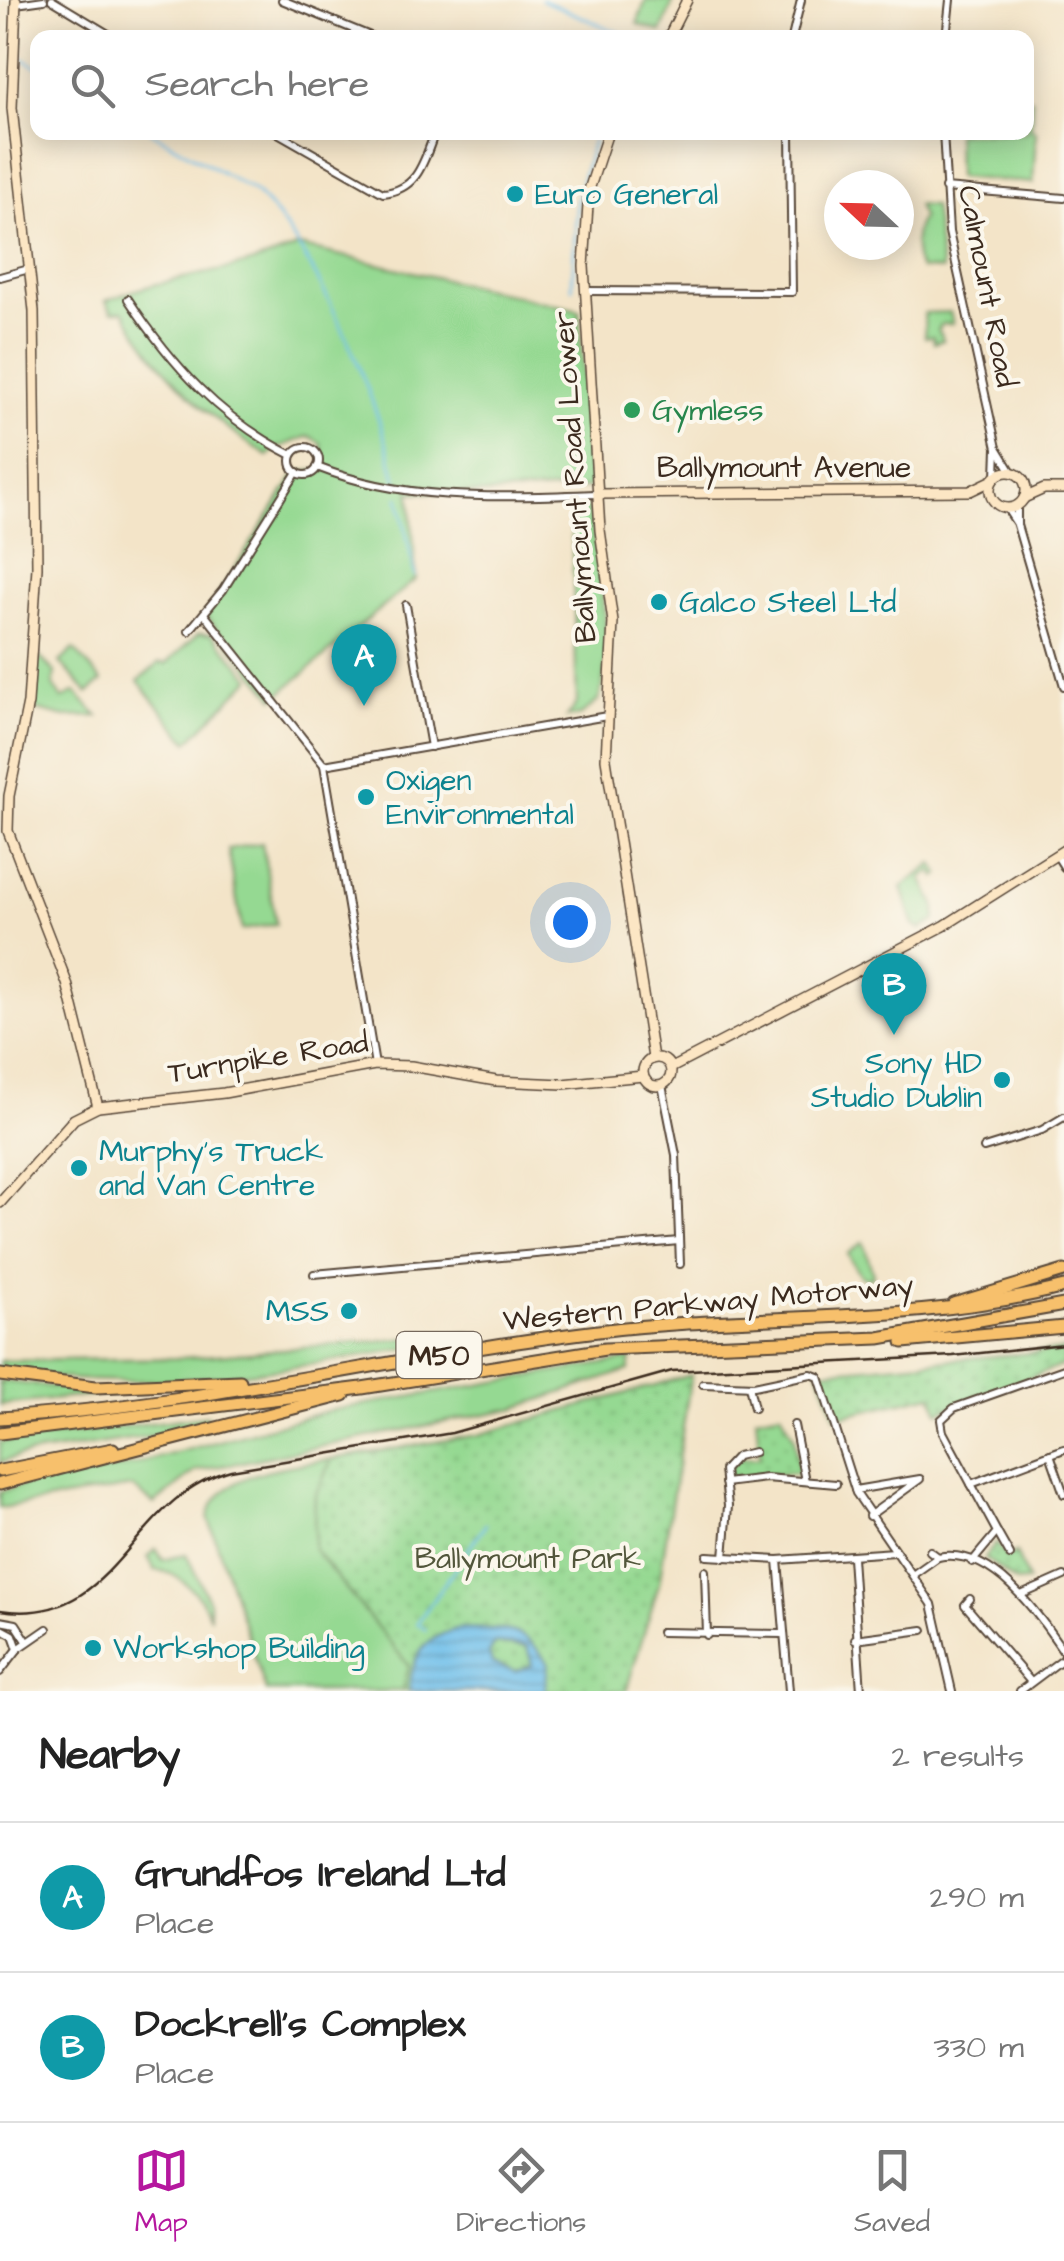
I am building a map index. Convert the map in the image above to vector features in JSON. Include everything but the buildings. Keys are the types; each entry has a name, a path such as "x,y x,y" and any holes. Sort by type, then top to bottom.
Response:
{"highway":[{"name":"M50","path":"950,1306 1064,1271"},
{"name":"Western Parkway Motorway","path":"0,1415 32,1416 311,1377 602,1330 994,1303 1064,1286"},
{"name":"Western Parkway Motorway","path":"0,1433 362,1388 606,1349 879,1338 1064,1305"},
{"name":"M50","path":"879,1338 901,1342 1063,1327"},
{"path":"0,1374 96,1388 311,1377"},
{"path":"0,1484 322,1403 362,1388"},
{"path":"0,1471 60,1456 167,1441"}],"street":[{"path":"0,1203 74,1119 98,1106 67,983 8,831 9,796 28,703 37,567 30,269 12,108 16,2 44,0"},
{"path":"52,0 103,30"},
{"path":"282,0 355,30"},
{"path":"672,30 687,0"},
{"path":"794,30 801,0"},
{"path":"947,30 950,0"},
{"path":"290,140 383,193 401,189 415,179 432,140"},
{"name":"Ballymount Road Lower","path":"606,140 586,208 586,291 599,494 613,622 607,716 610,787 653,1058"},
{"path":"586,291 792,292 790,140"},
{"name":"Calmount Road","path":"943,140 945,188 962,306 997,448 994,478"},
{"path":"945,188 1064,198"},
{"path":"0,278 30,269"},
{"path":"128,299 184,376 230,418 292,455 296,472 205,615 189,631"},
{"path":"292,455 302,448 312,449 318,456 317,467"},
{"name":"Calmount Road","path":"997,448 1017,475"},
{"path":"317,467 366,484 423,494 476,498 599,494"},
{"path":"296,472 306,474 317,467"},
{"path":"1044,489 1017,475 1018,524 1064,686"},
{"name":"Ballymount Avenue","path":"970,491 994,478 1017,475"},
{"path":"994,478 990,492 995,502"},
{"path":"1015,503 1044,489 1064,489"},
{"name":"Ballymount Avenue","path":"599,494 970,491 995,502 1015,503"},
{"path":"406,604 431,746"},
{"path":"205,615 324,765 375,1065"},
{"path":"324,765 607,716"},
{"path":"670,1068 940,928 1060,853 1064,867"},
{"path":"653,1058 664,1060 670,1068 670,1078 662,1085 653,1086 643,1076 646,1064 653,1058"},
{"name":"Turnpike Road","path":"98,1106 224,1092 375,1065 545,1083 597,1084 643,1076"},
{"path":"662,1085 676,1155 680,1264"},
{"path":"984,1148 1042,1130 1064,1117"},
{"path":"314,1274 679,1241"},
{"path":"1010,1554 942,1432 944,1414 1064,1369"},
{"path":"704,1384 749,1386 816,1375 856,1490 869,1516 932,1604 952,1691"},
{"path":"749,1386 754,1408"},
{"path":"794,1426 805,1482"},
{"path":"972,1484 1064,1449"},
{"path":"724,1558 724,1470 737,1456 754,1452"},
{"path":"1050,1454 1064,1494"},
{"path":"725,1483 766,1478 836,1484"},
{"path":"856,1490 923,1478 869,1516"},
{"path":"972,1562 998,1532"},
{"path":"930,1551 938,1557 972,1562 1021,1595 1064,1655 1020,1691"},
{"path":"706,1556 778,1560 895,1552"},
{"path":"852,1557 861,1691"},
{"path":"914,1574 938,1557"},
{"path":"778,1560 788,1691"},
{"path":"705,1571 706,1635"},
{"path":"1021,1595 1064,1576"},
{"path":"970,1600 965,1604 1031,1682"},
{"path":"0,1625 16,1624 28,1641"},
{"path":"0,1625 13,1635 18,1649"},
{"path":"0,1672 18,1649 47,1629"},
{"path":"855,1639 923,1630"},
{"path":"662,1632 782,1634"}],"green space":[{"path":"646,0 674,0 662,30 637,24"},
{"path":"1036,133 1033,183 957,177 956,140 1034,140"},
{"path":"917,205 933,206 942,270 920,269 918,264 915,236 922,218"},
{"path":"299,246 579,310 590,488 480,494 410,492 416,579 275,698 205,615 297,472 326,470 321,443 309,436 277,448 268,456 246,442 187,393 153,355 124,311 112,311 106,301 152,285 251,263"},
{"path":"950,312 953,324 942,324 938,329 943,340 934,343 933,337 925,337 924,313"},
{"path":"571,505 587,507 591,519 604,611 606,658 598,701 581,715 567,718 577,703"},
{"path":"199,633 212,634 251,678 188,742 138,681 159,663 166,664"},
{"path":"74,649 102,681 88,693 60,662"},
{"path":"37,655 55,672 53,686 62,699 75,692 98,716 65,717 34,709"},
{"path":"262,843 276,924 242,930 228,849"},
{"path":"933,864 940,874 936,877 932,871 922,878 936,907 936,920 921,929 914,926 902,887"},
{"path":"863,1242 872,1278 861,1277 847,1254"},
{"path":"470,1333 470,1338 295,1367 176,1380 58,1378 0,1369 0,1361 182,1358"},
{"path":"1064,1350 1064,1365 939,1412 932,1395 836,1417 819,1371"},
{"path":"631,1359 629,1370 516,1408 196,1471 154,1504 132,1487 0,1508 0,1492 35,1481 124,1467 332,1410"},
{"name":"Ballymount Park","path":"691,1375 659,1584 626,1691 403,1691 409,1666 314,1549 315,1496 332,1459 478,1435"},
{"path":"0,1381 114,1393 0,1405"},
{"path":"781,1412 794,1437 799,1473 728,1478 727,1470 738,1458 760,1457 756,1417"},
{"path":"207,1416 210,1427 19,1456 0,1463 0,1442"},
{"path":"332,1459 315,1496 314,1549 410,1666 403,1691 266,1691 208,1517 215,1501 242,1479"},
{"path":"996,1543 1007,1557 1016,1553 1028,1581 1016,1582 985,1558"},
{"path":"156,1549 163,1560 186,1554 209,1601 210,1617 189,1586 173,1575 155,1570 148,1557"}],"water":[{"path":"459,1628 511,1631 530,1641 548,1664 545,1691 409,1691 413,1667 422,1649 436,1637","holes":["495,1643 527,1647 532,1665 515,1671 492,1663 489,1653"]}],"waterway":[{"path":"542,0 612,30"},
{"path":"21,58 30,63"},
{"path":"165,140 252,190 298,246 360,370 397,484"},
{"path":"572,289 577,197 593,140"},
{"path":"399,497 415,576"},
{"path":"426,1630 417,1623 486,1524"}],"tram line":[{"path":"0,1610 40,1610 72,1600 98,1581 168,1506 196,1485 231,1470 452,1433 672,1371 953,1356 1064,1344"}],"place":[{"name":"Euro General","path":"515,194"},
{"name":"Gymless","path":"632,410"},
{"name":"Galco Steel Ltd","path":"659,602"},
{"name":"Grundfos Ireland Ltd","path":"364,706"},
{"name":"Oxigen Environmental","path":"366,797"},
{"name":"Dockrell's Complex","path":"894,1035"},
{"name":"Sony HD Studio Dublin","path":"1002,1080"},
{"name":"Murphy's Truck and Van Centre","path":"79,1168"},
{"name":"MSS","path":"349,1311"},
{"name":"Workshop Building","path":"93,1648"}]}
